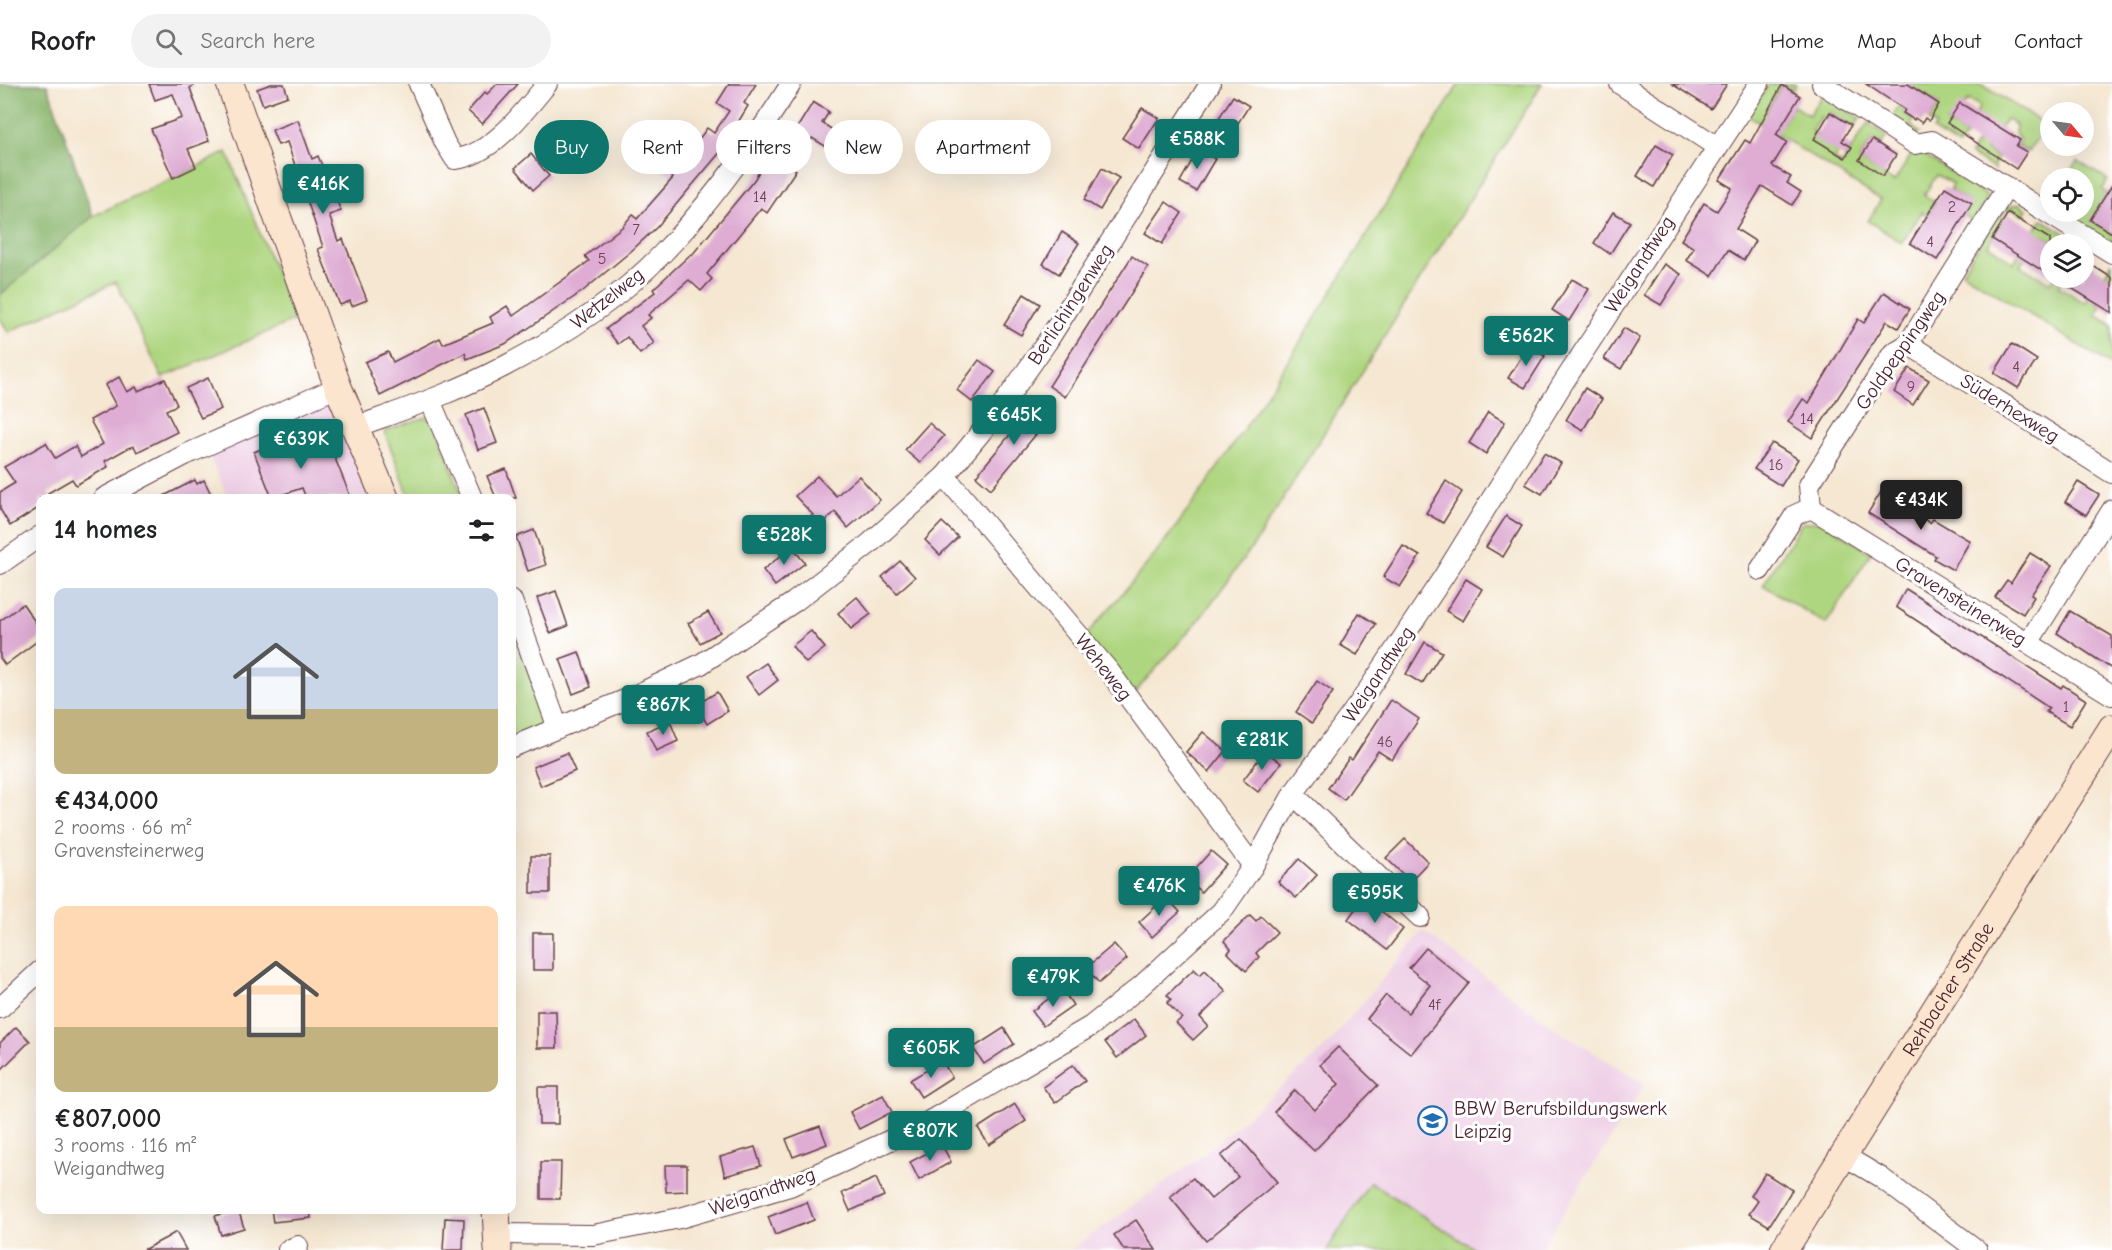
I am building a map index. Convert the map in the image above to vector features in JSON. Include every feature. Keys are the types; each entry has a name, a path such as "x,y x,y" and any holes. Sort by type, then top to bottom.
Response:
{"street":[{"path":"230,84 338,387 383,494"},
{"path":"419,84 445,143 455,159 470,158 485,150 547,84"},
{"name":"Wetzelweg","path":"356,427 430,400 502,368 546,343 612,298 661,255 723,184 791,84"},
{"name":"Berlichingenweg","path":"516,745 701,664 794,602 869,544 945,476 997,413 1047,342 1210,84"},
{"path":"1620,84 1716,146"},
{"name":"Weigandtweg","path":"497,1231 593,1235 680,1218 790,1186 921,1126 1091,1026 1141,987 1222,911 1253,866 1293,795 1360,702 1444,576 1563,382 1716,146 1759,84"},
{"path":"1822,84 1915,144 1932,141 2112,253"},
{"name":"Goldpeppingweg","path":"1810,508 1809,485 1893,353 1908,344 2007,187"},
{"name":"Süderhexweg","path":"1908,344 2112,472"},
{"path":"112,494 185,455 338,387"},
{"path":"430,400 470,494"},
{"name":"Weheweg","path":"945,476 1109,671 1253,866"},
{"path":"1760,570 1795,515 1810,508"},
{"name":"Gravensteinerweg","path":"1810,508 2112,695"},
{"path":"2028,643 2112,510"},
{"path":"0,564 36,539"},
{"path":"516,612 558,728"},
{"name":"Rehbacher Straße","path":"1784,1250 2112,728"},
{"path":"1293,795 1420,917"},
{"path":"0,1008 36,975"},
{"path":"1843,1155 1880,1177 1977,1250"}],"shaded area":[{"path":"333,399 369,494 226,494 208,453"},
{"name":"BBW Berufsbildungswerk Leipzig","path":"1423,931 1553,1027 1645,1084 1540,1250 1071,1250 1202,1156 1324,1049"}],"green space":[{"path":"0,84 47,84 93,216 0,295"},
{"path":"1459,84 1542,84 1256,542 1199,620 1129,699 1083,639 1160,549 1256,411"},
{"path":"1769,84 1796,84 1792,91 1782,85 1766,112 1783,123 1794,106 1809,115 1822,95 1860,118 1854,127 1830,112 1825,120 1820,117 1812,130 1838,153 1834,159 1842,164 1868,123 1887,136 1881,145 1872,140 1859,160 1894,182 1913,152 1918,151 1985,194 1987,199 1973,221 1964,216 1971,203 1950,190 1953,184 1937,175 1924,195 1935,202 1927,215 1922,212 1902,243 1868,221 1881,200 1747,115"},
{"path":"1906,84 1981,84 2040,121 2040,134 2028,152 2017,145 2020,140 2015,133 2016,125 2006,119 1986,150 1998,158 1994,164 1995,170 1970,154 1987,128 1976,113 1980,106 1969,100 1947,123 1966,135 1958,146 1933,130 1936,125 1929,121 1939,104 1918,90 1903,113 1914,120 1911,125 1919,133 1914,134 1890,120 1909,90"},
{"path":"227,152 295,320 162,378 116,282 8,332 0,318 0,295 93,216"},
{"path":"2077,161 2088,168 2072,168"},
{"path":"2094,171 2108,180 2102,190 2107,193 2094,215"},
{"path":"2019,204 2027,209 2024,215 2013,209 2006,210 2001,218 2004,220 1988,245 2014,263 2040,222 2047,222 2066,234 2040,234 2020,266 2040,277 2040,288 2061,288 2085,303 2112,263 2112,278 2094,302 2101,306 2096,315 2112,325 2112,366 1962,272 2002,208"},
{"path":"2076,222 2094,222 2112,232 2112,240 2106,241"},
{"path":"426,417 436,426 462,494 408,494 384,431"},
{"path":"1821,521 1871,553 1826,624 1763,585 1802,523"},
{"path":"516,635 547,725 516,737"},
{"path":"1370,1182 1476,1250 1327,1250"}],"building":[{"path":"149,84 196,84 190,88 209,141 188,149 196,167 173,178 151,129 182,118 173,94 155,100"},
{"path":"271,84 284,84 288,96 263,105 257,89"},
{"path":"497,84 518,84 482,124 468,111 485,92 487,94"},
{"path":"729,84 756,84 744,103 748,106 739,120 723,120 729,111 717,103"},
{"path":"1672,84 1727,84 1711,109"},
{"path":"1866,84 1908,84 1939,104 1929,121 1925,118 1922,123 1903,113 1905,110"},
{"path":"1782,85 1800,96 1776,135 1787,142 1772,166 1791,177 1787,183 1801,192 1792,205 1762,186 1736,229 1755,241 1744,260 1728,250 1712,276 1686,260 1694,248 1681,240 1704,203 1717,211 1732,188 1719,180 1745,140 1750,143"},
{"path":"1233,96 1249,106 1229,137 1213,127"},
{"path":"813,102 829,112 822,123 824,124 824,145 812,138 812,120 802,120"},
{"path":"1960,103 2020,140 2016,146 2027,152 2016,169 1947,123"},
{"path":"1142,108 1159,118 1139,149 1122,138"},
{"path":"1830,112 1851,125 1842,141 1852,147 1845,158 1814,139"},
{"path":"298,120 312,159 318,156 341,211 329,215 338,241 343,239 367,300 352,306 350,301 340,305 318,249 323,247 287,142 278,145 272,130"},
{"path":"707,128 714,133 716,130 716,157 704,171 704,132"},
{"path":"1872,140 1896,155 1883,176 1859,160"},
{"path":"1656,145 1673,155 1654,187 1637,176"},
{"path":"1198,150 1215,159 1196,191 1180,182"},
{"path":"531,154 534,158 534,174 549,176 533,190 515,168"},
{"path":"1102,168 1119,178 1100,210 1084,200"},
{"path":"668,174 702,174 657,227 583,291 505,344 467,359 465,353 380,396 365,362 388,352 393,362 440,338 443,344 493,323 490,317 507,306 513,316 589,261 585,256 622,227 633,214 637,219 673,178"},
{"path":"758,174 793,174 767,213 761,208 707,274 712,279 701,291 689,280 648,315 651,318 641,326 654,343 640,354 627,337 618,344 606,329 655,292 653,289 692,255"},
{"path":"2112,185 2112,233 2093,222 2094,214"},
{"path":"1945,187 1972,203 1937,260 1910,243"},
{"path":"1166,202 1182,213 1162,244 1145,233"},
{"path":"1613,212 1630,222 1610,254 1594,243"},
{"path":"2008,213 2042,234 2040,234 2040,269 1992,239"},
{"path":"1062,232 1079,243 1059,274 1043,264"},
{"path":"1132,256 1148,267 1065,397 1049,386"},
{"path":"1664,264 1681,274 1661,305 1644,295"},
{"path":"2094,266 2112,278 2112,313 2071,288 2094,288"},
{"path":"1572,279 1589,289 1569,321 1552,310"},
{"path":"1884,292 1910,309 1898,328 1887,321 1812,438 1788,422 1803,399 1809,403 1858,319 1864,323"},
{"path":"1024,294 1040,304 1021,335 1004,325"},
{"path":"1624,328 1640,338 1621,369 1604,359"},
{"path":"2012,344 2037,360 2018,388 1994,373"},
{"path":"1528,346 1545,356 1525,388 1508,378"},
{"path":"979,360 995,372 972,402 957,390"},
{"path":"1909,368 1929,380 1913,405 1894,392"},
{"path":"119,377 127,392 136,387 138,391 165,379 177,405 166,410 177,432 137,452 134,446 128,448 105,461 108,467 76,485 72,479 49,494 36,494 36,510 10,526 0,509 0,492 15,483 4,467 46,443 55,458 75,446 81,457 103,444 90,420 116,406 105,385"},
{"path":"208,378 221,409 201,418 186,388"},
{"path":"1585,388 1602,399 1583,430 1566,420"},
{"path":"1036,403 1051,416 991,489 976,476"},
{"path":"484,408 497,443 478,450 466,415"},
{"path":"1488,412 1505,422 1486,454 1469,443"},
{"path":"929,423 944,436 920,463 905,450"},
{"path":"302,432 311,454 330,446 349,494 304,494 302,488 284,494 270,494 254,452"},
{"path":"1772,443 1798,459 1781,486 1754,469"},
{"path":"1544,453 1561,463 1542,494 1525,484"},
{"path":"506,469 515,494 494,494 487,476"},
{"path":"817,476 836,496 859,476 880,500 848,528 835,512 816,530 807,520 813,515 795,496"},
{"path":"195,480 197,484 204,480 211,494 168,494"},
{"path":"1446,481 1462,492 1443,523 1426,513"},
{"path":"2078,482 2099,495 2086,515 2065,502"},
{"path":"1881,492 1930,523 1933,519 1970,541 1953,570 1934,559 1936,556 1868,513"},
{"path":"1506,516 1522,526 1503,557 1486,547"},
{"path":"942,522 958,537 940,555 925,540"},
{"path":"534,530 546,565 528,571 516,537"},
{"path":"1403,546 1420,556 1400,587 1383,577"},
{"path":"792,547 805,563 775,586 763,570"},
{"path":"2030,553 2051,566 2031,595 2034,597 2023,614 1995,597 2007,580 2011,583"},
{"path":"900,561 915,577 897,593 882,577"},
{"path":"1466,579 1482,589 1463,621 1446,611"},
{"path":"1906,589 2061,688 2063,685 2086,700 2070,726 2046,712 2049,708 1896,607"},
{"path":"556,591 568,626 550,633 537,598"},
{"path":"857,597 871,614 851,629 838,613"},
{"path":"23,604 36,623 36,642 5,665 0,658 0,621"},
{"path":"2070,611 2112,636 2112,669 2057,633"},
{"path":"708,612 720,632 700,643 688,623"},
{"path":"1359,613 1376,624 1357,655 1340,645"},
{"path":"811,631 825,648 806,663 792,646"},
{"path":"1425,642 1442,652 1422,684 1406,674"},
{"path":"579,652 591,687 573,694 560,659"},
{"path":"766,663 778,680 759,695 746,677"},
{"path":"1317,681 1333,692 1312,723 1296,712"},
{"path":"717,692 728,711 707,724 696,705"},
{"path":"1391,700 1419,719 1392,760 1378,751 1344,800 1328,788 1349,758 1352,760"},
{"path":"670,721 678,741 656,751 647,731"},
{"path":"1203,732 1226,751 1209,772 1186,752"},
{"path":"1265,751 1281,763 1258,792 1243,780"},
{"path":"567,753 575,771 541,786 533,767"},
{"path":"1405,839 1428,862 1410,881 1386,858"},
{"path":"1211,851 1226,864 1201,892 1186,879"},
{"path":"531,856 550,856 550,893 531,893"},
{"path":"1299,859 1317,875 1296,898 1278,882"},
{"path":"1166,897 1180,912 1152,937 1139,922"},
{"path":"1364,897 1403,929 1387,950 1348,919"},
{"path":"1250,915 1256,921 1261,916 1277,932 1256,953 1259,957 1246,971 1228,953 1231,949 1224,941"},
{"path":"533,933 553,933 553,970 533,970"},
{"path":"1114,944 1127,959 1099,983 1086,968"},
{"path":"1426,948 1469,983 1411,1054 1367,1019 1386,995 1408,1013 1430,985 1409,968"},
{"path":"1194,969 1200,975 1205,970 1226,991 1200,1017 1208,1026 1193,1040 1176,1023 1182,1018 1167,1003 1171,999 1167,995"},
{"path":"1062,989 1073,1005 1043,1026 1032,1011"},
{"path":"537,1011 556,1011 557,1048 537,1048"},
{"path":"1134,1019 1146,1035 1117,1058 1105,1042"},
{"path":"16,1027 30,1041 0,1071 0,1043"},
{"path":"1004,1028 1014,1044 984,1064 973,1048"},
{"path":"1338,1047 1378,1085 1314,1151 1274,1112 1295,1090 1315,1110 1339,1084 1320,1065"},
{"path":"942,1061 952,1077 921,1097 910,1080"},
{"path":"1073,1065 1085,1081 1055,1103 1043,1087"},
{"path":"538,1087 558,1087 558,1124 539,1124"},
{"path":"883,1095 892,1112 859,1129 850,1112"},
{"path":"1015,1104 1026,1121 989,1145 978,1128"},
{"path":"820,1126 827,1144 793,1157 786,1139"},
{"path":"1241,1139 1277,1182 1206,1241 1170,1197 1193,1178 1211,1199 1238,1177 1221,1156"},
{"path":"942,1145 951,1162 919,1180 910,1162"},
{"path":"755,1147 761,1166 725,1176 720,1157"},
{"path":"541,1162 561,1162 560,1199 541,1199"},
{"path":"665,1165 687,1165 687,1191 666,1192"},
{"path":"1765,1173 1792,1190 1769,1226 1749,1214 1758,1201 1751,1196"},
{"path":"876,1178 884,1196 850,1211 842,1193"},
{"path":"807,1202 814,1220 775,1235 768,1217"},
{"path":"240,1214 244,1228 221,1235 215,1216"},
{"path":"272,1214 311,1214 311,1218 273,1222"},
{"path":"445,1218 464,1219 463,1250 443,1250"},
{"path":"1136,1220 1156,1250 1124,1250 1114,1235"},
{"path":"176,1232 186,1250 143,1250 166,1238"}],"place":[{"name":"BBW Berufsbildungswerk Leipzig","path":"1433,1120"}]}
